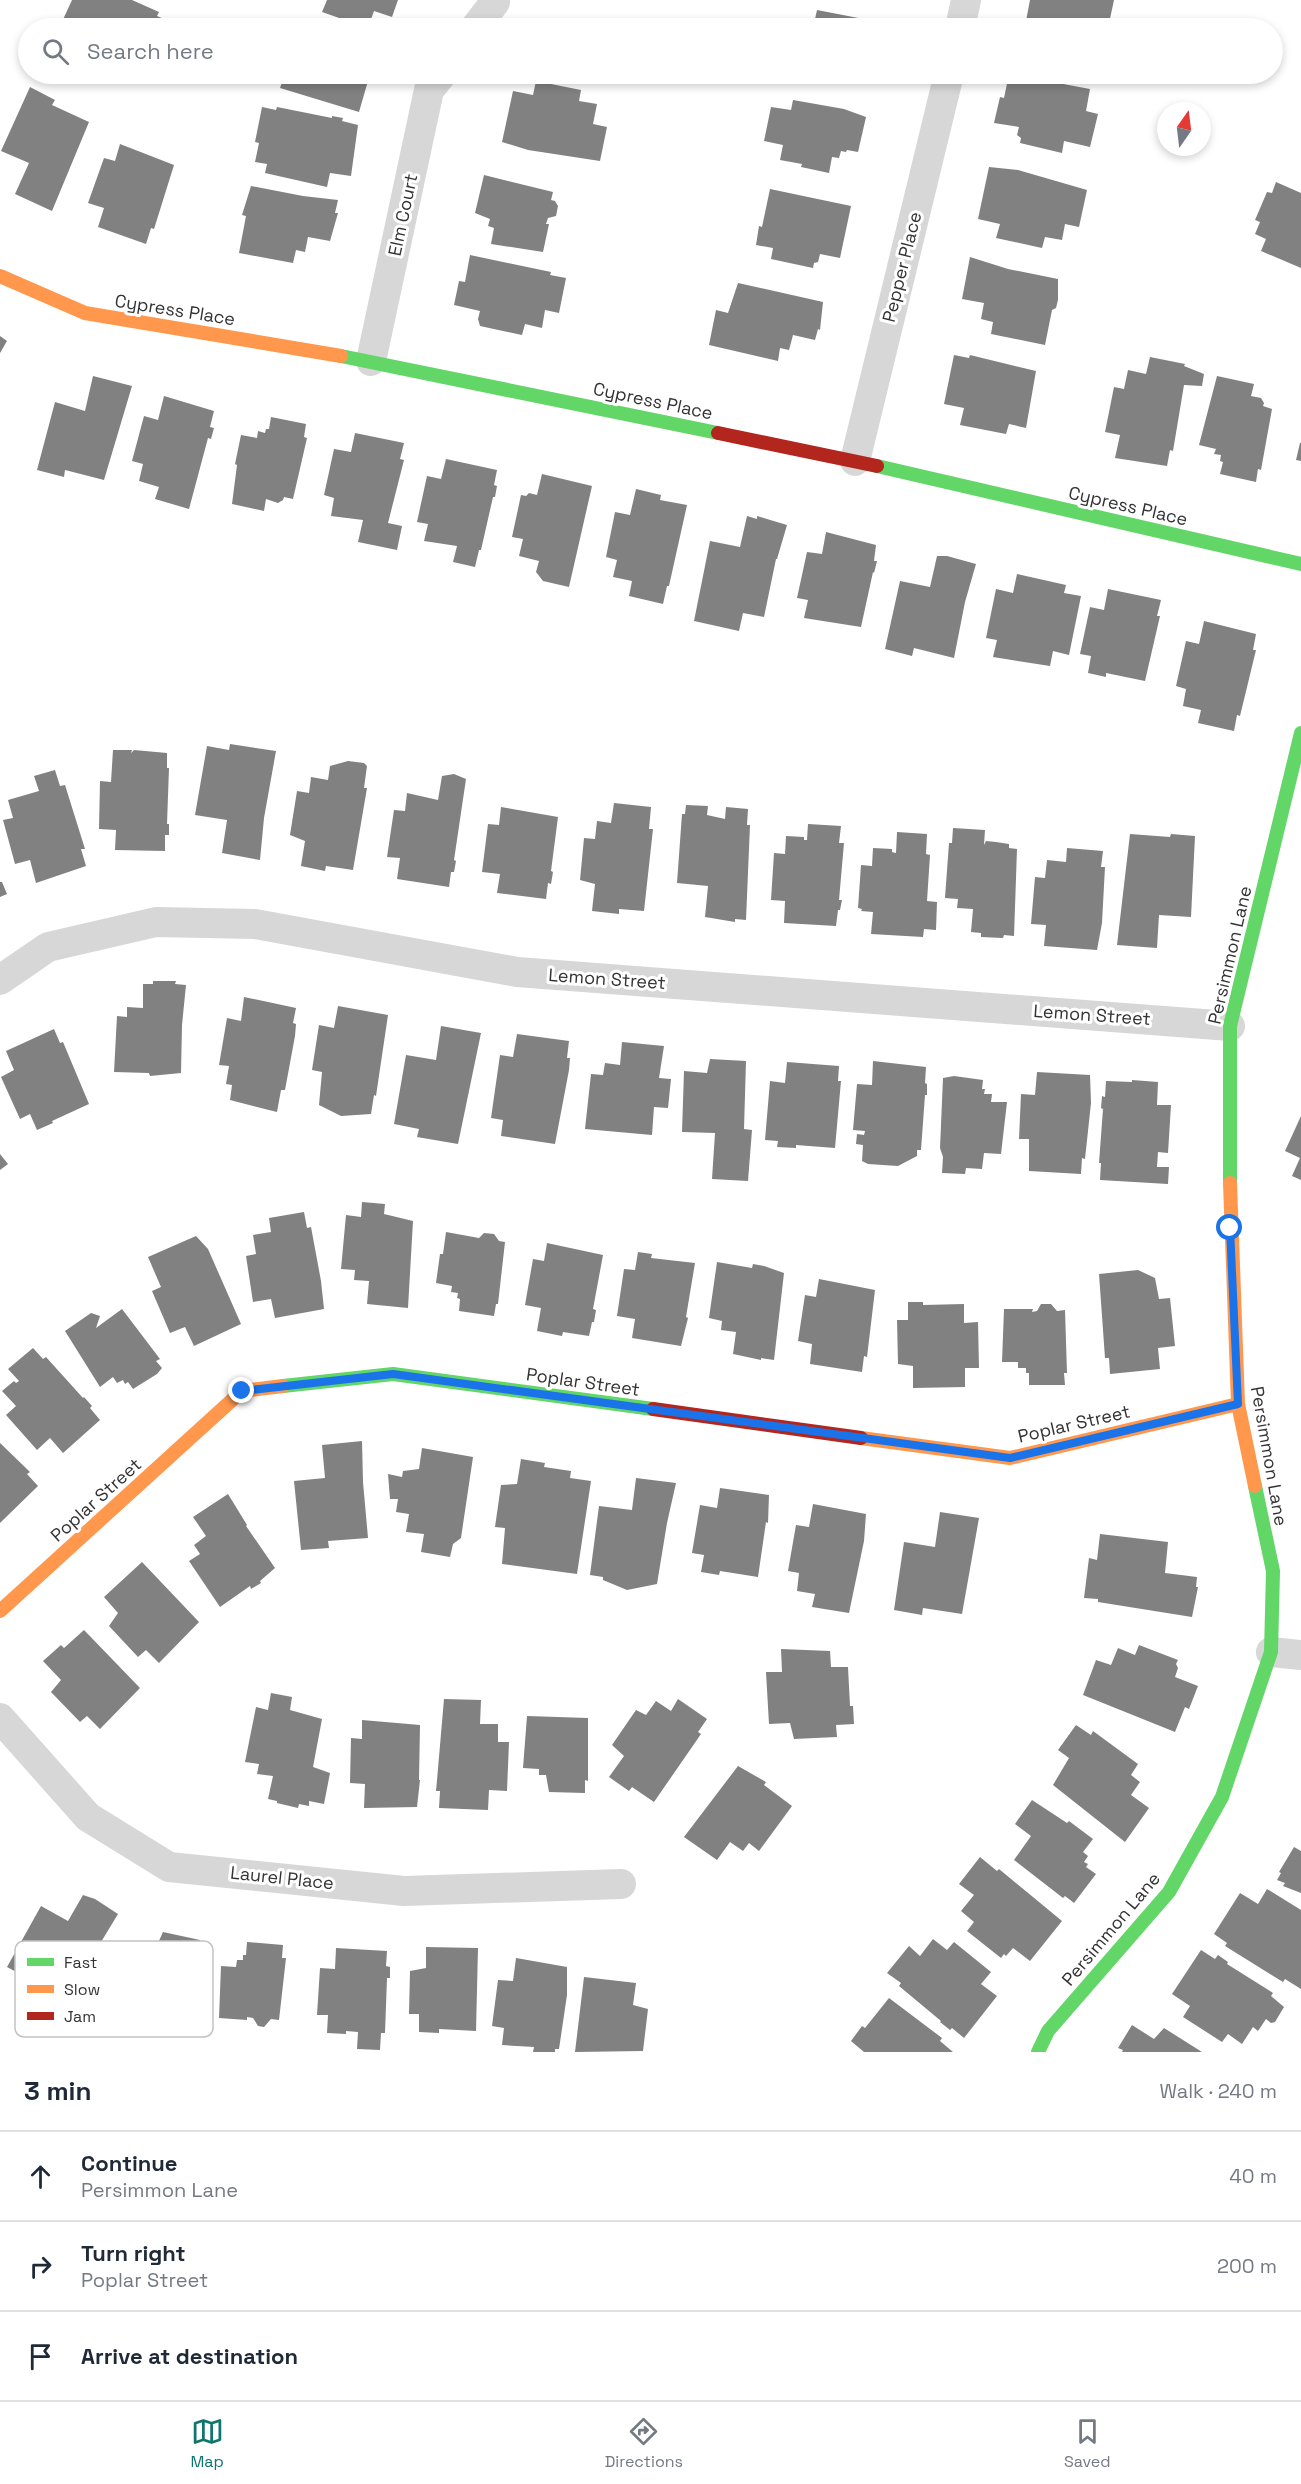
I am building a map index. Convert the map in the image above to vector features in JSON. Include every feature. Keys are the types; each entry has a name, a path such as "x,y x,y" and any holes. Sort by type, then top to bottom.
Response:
{"street":[{"path":"962,18 966,0"},
{"path":"483,18 495,2"},
{"name":"Elm Court","path":"371,361 429,90 434,84"},
{"name":"Pepper Place","path":"855,461 947,84"},
{"name":"Cypress Place","path":"0,276 85,313 371,361 855,461 1301,564"},
{"name":"Persimmon Lane","path":"1038,2052 1048,2031 1170,1892 1222,1797 1271,1652 1273,1571 1238,1404 1230,1228 1230,1026 1301,733"},
{"name":"Lemon Street","path":"0,980 48,947 156,922 255,924 516,972 1230,1026"},
{"name":"Poplar Street","path":"0,1611 242,1391 393,1374 1010,1458 1238,1404"},
{"path":"1271,1652 1301,1655"},
{"name":"Laurel Place","path":"0,1718 88,1817 169,1867 404,1890 621,1884"}],"building":[{"path":"72,0 132,0 159,12 157,16 162,18 64,18"},
{"path":"327,0 398,0 392,17 374,11 372,18 339,18 322,12"},
{"path":"1030,0 1114,0 1110,18 1027,18"},
{"path":"817,10 858,18 815,18"},
{"path":"281,84 367,84 359,112 280,88"},
{"path":"535,84 551,84 581,90 579,101 597,104 593,124 607,127 600,161 528,150 502,142 513,91 533,95"},
{"path":"1007,84 1063,84 1090,89 1086,111 1098,114 1090,147 1064,141 1062,153 1020,143 1021,138 1017,135 1019,127 994,123 1000,97 1004,98"},
{"path":"30,87 55,100 52,105 89,122 52,211 15,194 29,163 1,151"},
{"path":"793,100 844,109 866,117 858,152 841,151 839,158 832,157 829,173 780,160 783,145 764,141 771,107 791,110"},
{"path":"262,107 276,110 277,107 332,118 332,116 343,118 342,121 358,125 351,176 330,173 327,187 265,173 267,164 255,162 259,143 255,142"},
{"path":"120,144 174,165 154,229 151,228 146,244 98,227 104,208 88,203 104,158 115,161"},
{"path":"989,167 1018,170 1087,190 1079,227 1065,224 1062,240 1045,237 1042,248 996,238 1000,224 978,219"},
{"path":"484,175 553,192 551,200 555,201 558,206 556,216 548,218 546,224 549,224 543,252 491,244 494,228 488,226 490,219 475,213"},
{"path":"1276,182 1301,193 1301,268 1261,251 1266,239 1255,234 1260,222 1255,220 1267,192 1272,193"},
{"path":"251,186 338,200 335,213 338,213 330,241 308,237 305,252 296,250 293,263 239,253 246,216 242,215"},
{"path":"770,189 851,206 840,258 820,254 813,268 771,259 773,248 756,245"},
{"path":"470,255 551,272 550,275 566,278 559,313 545,310 542,328 525,324 522,335 480,326 478,319 480,311 454,305 459,281 465,282"},
{"path":"970,257 1008,269 1058,279 1058,300 1056,308 1052,310 1045,345 991,334 993,322 981,319 984,303 962,299"},
{"path":"738,283 823,302 820,330 818,329 815,340 793,335 789,350 780,348 778,361 709,345 716,310 728,313"},
{"path":"0,336 7,341 0,353"},
{"path":"954,355 969,358 970,355 1036,371 1026,428 1009,424 1006,434 960,425 964,408 944,404"},
{"path":"1150,357 1185,364 1184,366 1204,374 1202,386 1184,385 1173,451 1170,450 1167,466 1115,458 1120,435 1105,432 1114,387 1124,389 1128,370 1146,374"},
{"path":"93,376 132,386 104,480 65,470 64,477 37,470 55,402 85,411"},
{"path":"1217,376 1254,384 1251,396 1261,398 1263,406 1272,409 1261,470 1258,469 1256,482 1220,474 1223,462 1220,461 1221,455 1214,454 1216,449 1199,445"},
{"path":"164,396 214,411 210,427 214,428 211,439 208,438 189,509 155,499 159,487 139,481 143,464 132,461 144,416 158,420"},
{"path":"271,417 306,424 304,437 307,438 293,499 284,497 278,503 266,499 264,511 232,504 237,465 235,464 241,435 257,438 258,431 265,433 266,429 269,429"},
{"path":"355,433 404,443 400,459 404,460 388,523 402,526 397,550 358,542 363,520 331,516 334,498 324,495 334,449 351,452"},
{"path":"1301,443 1301,461 1296,460"},
{"path":"446,459 497,470 494,485 497,486 495,497 493,497 475,567 453,562 457,546 424,541 428,524 417,522 427,476 441,479"},
{"path":"542,474 592,486 569,587 543,581 536,572 539,561 519,556 523,539 512,537 521,495 526,496 529,493 537,495"},
{"path":"636,489 661,495 660,500 687,505 663,604 629,596 632,581 613,577 617,560 606,557 615,512 630,515"},
{"path":"747,516 757,519 757,516 787,525 776,559 764,617 743,613 739,631 694,621 710,541 740,547"},
{"path":"826,532 876,545 874,561 877,561 861,627 804,618 808,600 797,598 807,552 822,554"},
{"path":"937,556 947,556 976,564 965,602 954,658 914,648 912,656 885,649 900,581 930,587"},
{"path":"1017,574 1066,585 1064,593 1081,596 1069,655 1053,651 1050,666 993,657 997,640 986,638 996,589 1013,593"},
{"path":"1108,589 1161,600 1157,616 1160,616 1145,681 1106,673 1106,677 1088,673 1091,656 1080,654 1090,607 1104,610"},
{"path":"1204,621 1256,634 1253,650 1256,650 1240,716 1237,715 1234,731 1198,723 1201,710 1183,706 1186,689 1176,686 1186,641 1199,644"},
{"path":"230,744 276,751 264,818 260,860 222,853 227,820 195,815 207,746 229,750"},
{"path":"113,750 132,750 131,753 134,750 167,753 169,835 165,835 165,851 115,850 116,830 99,829 100,781 111,782"},
{"path":"348,761 364,763 367,766 364,788 367,788 353,870 326,866 325,871 301,866 305,841 290,835 297,791 309,793 311,777 328,780 330,766"},
{"path":"55,770 60,786 65,785 85,849 81,849 86,866 36,883 30,860 15,864 3,820 13,818 8,800 39,791 34,776"},
{"path":"454,774 466,779 454,860 456,861 454,872 451,872 449,887 397,879 400,858 387,857 394,810 405,811 407,793 438,800 442,776"},
{"path":"614,803 651,807 649,829 653,829 644,911 619,909 619,914 592,911 595,884 580,880 584,838 595,839 597,821 611,823"},
{"path":"686,805 708,806 707,815 725,819 726,807 748,809 747,825 750,825 746,920 735,919 735,922 705,917 708,886 677,883 682,814 685,814"},
{"path":"501,807 558,817 551,871 553,872 551,884 548,883 546,899 497,893 500,874 482,872 488,824 499,825"},
{"path":"808,824 841,826 839,843 844,843 839,900 842,900 836,926 784,923 785,901 771,900 774,853 785,854 786,836 804,837 804,840 807,840"},
{"path":"953,828 985,830 984,845 986,841 996,842 1009,844 1009,848 1017,849 1014,936 981,937 981,933 971,932 973,909 957,908 958,899 945,898 949,843 952,843"},
{"path":"897,832 927,834 926,854 930,855 927,901 937,902 936,930 924,929 923,937 871,934 873,912 861,911 862,909 858,908 861,865 872,866 873,848 892,849 892,852 896,853"},
{"path":"1130,834 1195,836 1191,917 1159,915 1157,948 1117,945"},
{"path":"1067,848 1103,851 1101,867 1105,867 1102,923 1097,950 1044,946 1046,925 1031,924 1035,877 1045,878 1047,860 1066,862"},
{"path":"0,882 7,894 0,897"},
{"path":"153,981 176,981 175,984 186,985 181,1073 150,1076 149,1073 114,1072 117,1016 127,1017 127,1007 143,1008 143,984 153,984"},
{"path":"244,997 296,1008 293,1023 296,1024 295,1036 285,1090 281,1090 277,1112 230,1100 232,1085 226,1084 229,1066 219,1065 227,1018 241,1021"},
{"path":"338,1006 388,1015 376,1096 374,1095 371,1114 341,1116 319,1105 322,1072 312,1070 319,1025 334,1028"},
{"path":"441,1026 481,1033 458,1144 417,1137 419,1129 394,1124 406,1055 436,1060"},
{"path":"54,1029 60,1043 63,1042 89,1104 37,1130 30,1114 20,1119 1,1077 14,1070 6,1051"},
{"path":"517,1034 569,1041 567,1058 570,1058 569,1070 555,1144 501,1136 503,1120 491,1118 500,1055 513,1057"},
{"path":"622,1042 664,1046 659,1078 671,1079 668,1108 654,1107 652,1135 585,1129 591,1074 603,1075 605,1063 620,1065"},
{"path":"710,1059 746,1061 744,1129 752,1130 748,1181 712,1179 715,1133 682,1132 684,1071 707,1073"},
{"path":"873,1061 926,1067 927,1095 925,1095 921,1150 917,1150 917,1156 898,1166 868,1164 862,1161 863,1145 856,1144 857,1134 864,1135 865,1131 853,1130 857,1084 872,1085"},
{"path":"787,1062 839,1066 838,1081 841,1081 835,1148 796,1145 796,1148 777,1147 778,1141 765,1140 770,1081 785,1083"},
{"path":"1037,1072 1090,1075 1091,1103 1085,1159 1082,1158 1081,1174 1029,1171 1029,1139 1019,1139 1021,1094 1035,1095"},
{"path":"954,1076 983,1080 982,1089 985,1089 984,1094 992,1094 991,1102 1007,1102 1001,1154 984,1153 982,1169 966,1168 965,1174 942,1173 943,1157 940,1148 943,1078"},
{"path":"1132,1080 1158,1082 1157,1105 1171,1105 1168,1153 1158,1152 1157,1167 1169,1167 1168,1184 1100,1180 1103,1109 1101,1108 1102,1096 1105,1097 1106,1081 1132,1082"},
{"path":"1301,1116 1301,1180 1292,1176 1300,1158 1285,1151"},
{"path":"0,1154 8,1164 0,1170"},
{"path":"362,1202 385,1204 384,1214 413,1221 408,1308 367,1304 369,1281 354,1280 355,1270 341,1269 346,1215 361,1217"},
{"path":"304,1212 307,1228 311,1227 324,1309 275,1318 271,1299 253,1302 246,1256 256,1254 253,1235 271,1232 269,1218"},
{"path":"446,1232 479,1238 484,1233 494,1234 499,1241 505,1242 498,1304 496,1304 494,1316 459,1311 458,1293 451,1292 452,1286 436,1283"},
{"path":"196,1236 208,1249 241,1324 194,1346 185,1327 170,1333 152,1291 161,1287 148,1257"},
{"path":"547,1243 603,1255 593,1309 596,1310 594,1322 592,1322 589,1336 563,1332 562,1336 537,1331 541,1308 525,1305 533,1259 544,1261"},
{"path":"638,1252 652,1254 651,1258 695,1263 686,1317 688,1318 681,1346 632,1338 635,1319 617,1316 624,1269 635,1270"},
{"path":"717,1262 752,1268 753,1264 784,1273 774,1360 761,1358 761,1360 733,1354 736,1332 721,1330 722,1321 709,1318"},
{"path":"1138,1270 1155,1278 1159,1299 1170,1298 1175,1346 1158,1348 1160,1369 1110,1374 1109,1358 1105,1358 1099,1274"},
{"path":"819,1279 875,1290 867,1357 864,1356 862,1372 810,1364 812,1344 798,1341 805,1295 816,1297"},
{"path":"908,1302 923,1302 923,1305 964,1304 964,1323 978,1322 979,1368 965,1368 965,1387 913,1388 913,1366 898,1364 897,1320 908,1320"},
{"path":"1041,1304 1051,1304 1057,1311 1065,1310 1067,1373 1064,1373 1065,1385 1029,1385 1029,1373 1026,1373 1026,1368 1018,1368 1018,1362 1002,1362 1004,1309 1033,1309 1032,1312 1037,1311"},
{"path":"122,1309 160,1359 156,1361 162,1368 157,1374 133,1389 128,1382 125,1384 123,1380 117,1383 113,1377 100,1387 65,1331 91,1313 100,1316 96,1328"},
{"path":"33,1348 43,1359 46,1357 84,1397 100,1420 63,1453 50,1438 37,1450 6,1415 16,1406 2,1391 14,1381 16,1383 19,1381 8,1369"},
{"path":"362,1441 368,1538 328,1541 329,1548 301,1550 294,1481 325,1478 322,1445"},
{"path":"0,1443 30,1472 27,1474 38,1486 0,1523"},
{"path":"422,1448 473,1457 461,1538 453,1544 450,1557 421,1552 424,1534 406,1532 409,1514 396,1512 398,1499 390,1499 388,1474 402,1477 403,1471 419,1469"},
{"path":"521,1459 545,1463 544,1467 571,1471 570,1478 591,1481 577,1574 502,1564 505,1528 495,1527 501,1485 517,1484"},
{"path":"636,1478 676,1483 657,1584 627,1590 603,1580 603,1577 590,1575 599,1506 632,1510"},
{"path":"720,1488 769,1495 768,1523 766,1522 758,1577 720,1571 719,1575 701,1572 704,1555 692,1553 700,1505 717,1508"},
{"path":"228,1494 246,1526 275,1568 260,1581 261,1583 251,1589 250,1586 220,1607 189,1561 200,1554 194,1545 206,1536 193,1517"},
{"path":"813,1504 866,1514 864,1541 849,1613 812,1607 815,1594 797,1591 799,1573 788,1571 796,1525 809,1527"},
{"path":"940,1512 979,1518 962,1614 923,1608 922,1615 894,1610 904,1542 935,1547"},
{"path":"1100,1534 1168,1542 1165,1573 1197,1577 1196,1587 1198,1587 1192,1617 1084,1598 1089,1558 1097,1560"},
{"path":"142,1562 199,1622 159,1663 146,1650 138,1657 109,1626 118,1613 104,1597"},
{"path":"84,1630 140,1688 100,1729 87,1716 80,1722 51,1692 61,1680 43,1661 61,1645 64,1648"},
{"path":"1139,1645 1178,1660 1175,1677 1198,1686 1189,1709 1185,1707 1175,1732 1083,1695 1096,1660 1111,1665 1118,1648 1135,1655"},
{"path":"781,1649 830,1651 831,1667 848,1667 850,1706 853,1706 854,1724 836,1725 837,1737 794,1739 790,1723 769,1724 766,1672 782,1672"},
{"path":"271,1693 292,1697 290,1710 322,1719 313,1767 330,1773 324,1804 309,1801 309,1806 299,1804 298,1808 268,1799 273,1776 257,1774 259,1764 245,1762 256,1707 268,1710"},
{"path":"444,1699 481,1700 480,1724 498,1724 498,1742 509,1742 507,1791 489,1790 488,1810 439,1808 440,1791 436,1791"},
{"path":"678,1699 707,1719 698,1732 701,1734 654,1802 632,1787 629,1791 609,1777 624,1756 612,1745 636,1710 646,1715 656,1701 671,1711"},
{"path":"527,1716 588,1718 588,1781 585,1780 585,1793 549,1792 546,1775 539,1775 539,1769 523,1768"},
{"path":"362,1720 420,1725 420,1780 417,1807 364,1808 365,1784 350,1783 351,1738 362,1739"},
{"path":"1076,1725 1091,1735 1093,1731 1138,1764 1131,1775 1140,1782 1131,1795 1149,1808 1125,1842 1053,1785 1069,1758 1058,1750"},
{"path":"738,1766 766,1782 764,1785 792,1806 759,1851 749,1843 743,1851 730,1842 717,1860 684,1837"},
{"path":"1032,1800 1067,1823 1069,1821 1093,1839 1083,1852 1088,1856 1084,1862 1088,1864 1086,1867 1096,1874 1074,1903 1065,1896 1063,1898 1014,1860 1031,1836 1015,1824"},
{"path":"1294,1847 1301,1851 1301,1893 1283,1886 1285,1883 1277,1880 1281,1873 1279,1872"},
{"path":"980,1857 997,1871 999,1869 1062,1921 1030,1961 1013,1948 1001,1958 967,1931 974,1922 961,1911 974,1895 959,1884"},
{"path":"1267,1889 1301,1910 1301,1989 1285,1979 1283,1982 1225,1946 1227,1943 1214,1934 1240,1893 1258,1904"},
{"path":"83,1895 95,1899 118,1914 102,1941 21,1941 41,1906 68,1921"},
{"path":"163,1932 200,1940 200,1941 159,1941"},
{"path":"933,1939 947,1950 954,1942 991,1972 981,1984 997,1996 964,2038 940,2022 899,1986 901,1983 887,1973 909,1946 920,1956"},
{"path":"247,1942 283,1945 282,1958 286,1958 279,2020 271,2019 264,2027 258,2026 253,2018 247,2017 247,2020 219,2018 221,1966 236,1967 237,1960 243,1960 243,1955 246,1955"},
{"path":"426,1947 478,1948 476,2031 439,2029 439,2033 419,2032 419,2014 409,2014 410,1971 426,1968"},
{"path":"336,1948 387,1951 386,1966 390,1967 390,1978 387,1978 385,2033 381,2033 380,2050 357,2049 358,2032 327,2033 328,2015 317,2015 320,1968 335,1969"},
{"path":"1201,1950 1215,1959 1218,1955 1228,1962 1227,1964 1273,1993 1271,1996 1284,2007 1275,2022 1271,2023 1266,2019 1258,2031 1253,2027 1242,2044 1228,2034 1222,2042 1183,2017 1190,2006 1172,1994"},
{"path":"15,1953 15,1971 7,1967"},
{"path":"516,1958 567,1967 567,1995 559,2049 555,2049 555,2052 533,2052 534,2047 502,2045 504,2028 492,2026 498,1980 513,1981"},
{"path":"584,1977 636,1983 633,2005 648,2009 643,2051 575,2052"},
{"path":"889,1998 942,2038 940,2041 953,2052 864,2052 851,2041 862,2026 865,2028"},
{"path":"1132,2025 1154,2039 1164,2028 1202,2052 1122,2052 1123,2050 1118,2048"}],"traffic: fast":[{"path":"341,356 718,433"},
{"path":"877,466 1301,564"},
{"path":"1230,1183 1230,1026 1301,733"},
{"path":"283,1386 393,1374 653,1409"},
{"path":"1038,2052 1048,2031 1169,1892 1222,1797 1271,1652 1273,1571 1255,1486"}],"traffic: slow":[{"path":"0,276 85,313 341,356"},
{"path":"1230,1183 1238,1404 1255,1486"},
{"path":"0,1611 242,1391 283,1386"},
{"path":"861,1438 1010,1458 1238,1404"}],"traffic: jam":[{"path":"718,433 877,466"},
{"path":"653,1409 861,1438"}],"route":[{"path":"242,1391 393,1374 1010,1458 1238,1404 1230,1228"}]}
